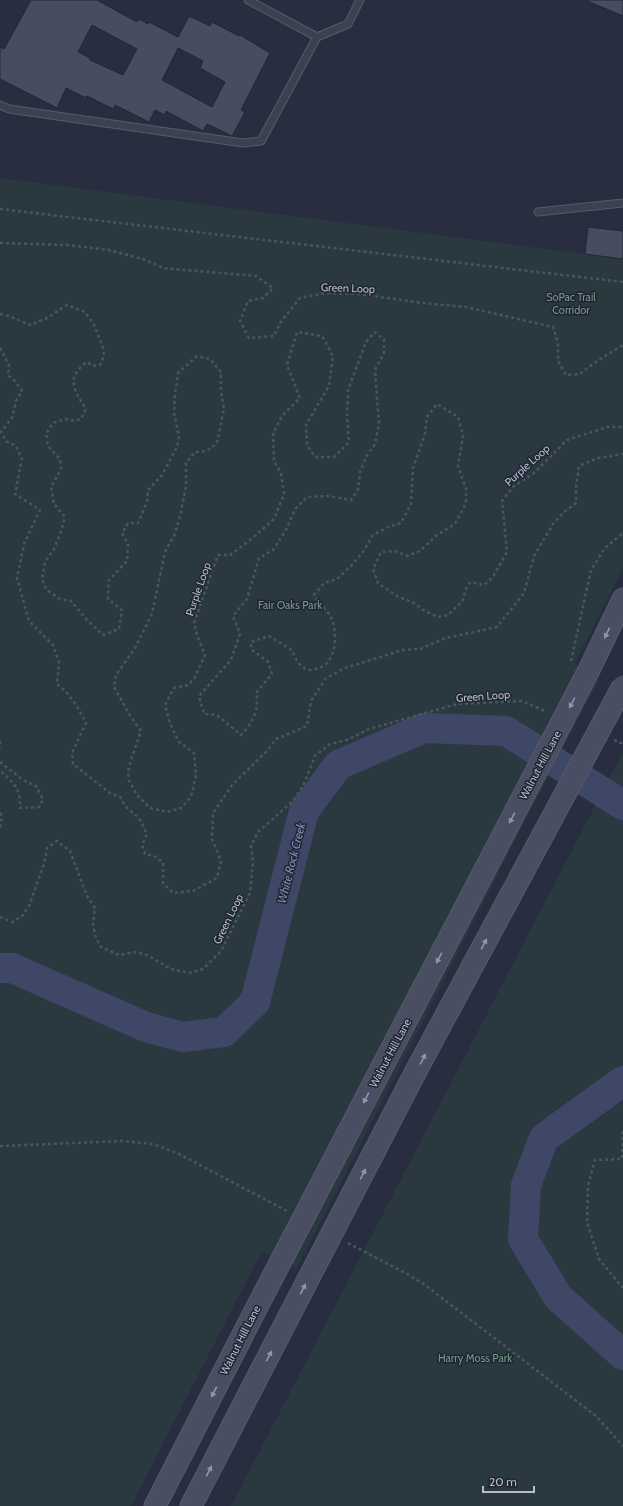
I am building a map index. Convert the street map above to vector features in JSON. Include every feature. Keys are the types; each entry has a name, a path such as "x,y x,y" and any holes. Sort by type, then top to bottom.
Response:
{"main road":[{"name":"Walnut Hill Lane","path":"155,1506 590,668 623,599"},
{"path":"191,1506 420,1064 623,686"}],"lane":[{"path":"248,0 317,37"},
{"path":"0,105 9,109 243,143 261,141 317,37 348,24 360,0"},
{"path":"538,212 623,203"}],"path":[{"path":"0,209 623,282"},
{"name":"Green Loop","path":"0,243 26,245 67,245 95,248 144,259 163,268 256,276 273,288 263,298 248,300 240,321 249,338 274,336 280,323 300,298 325,293 359,294 422,303 466,307 553,327 558,343 558,361 566,375 580,374 594,363 623,345"},
{"name":"Purple Loop","path":"0,314 8,314 31,325 47,318 67,305 85,312 94,325 103,347 104,356 100,365 93,366 87,362 74,374 74,387 86,409 81,419 75,421 66,419 53,423 46,434 48,446 60,460 61,469 51,488 54,504 65,517 54,549 45,562 42,580 47,590 60,599 71,601 86,619 103,635 119,629 122,610 108,599 109,580 127,561 128,544 122,533 128,523 138,523 147,502 148,490 162,475 177,447 179,437 174,413 178,373 197,356 210,359 221,372 221,392 224,408 217,443 207,451 195,452 186,463 186,486 181,512 175,534 165,552 152,614 135,648 116,675 114,687 129,714 141,731 129,766 128,778 138,795 150,808 167,812 181,808 191,797 196,775 194,753 179,742 170,723 166,705 174,688 188,685 194,679 205,655 194,623 207,584 218,556 230,555 274,519 284,494 281,473 274,460 273,433 282,416 300,398 287,365 297,332 322,336 333,356 329,386 306,425 307,445 315,457 334,457 349,442 347,418 348,390 366,342 375,332 384,340 384,353 375,370 379,424 375,444 366,457 360,472 358,490 351,500 327,496 307,497 296,509 286,530 273,550 259,558 247,598 233,616 240,634 231,660 199,696 204,714 217,715 241,735 251,725 257,707 256,693 272,674 268,662 251,649 251,642 269,636 292,650 296,660 305,669 314,670 326,664 333,651 336,638 331,616 318,603 314,595 324,583 337,580 351,566 363,552 373,535 401,523 411,504 413,468 425,434 428,417 437,404 458,417 463,436 458,466 466,489 466,503 455,524 437,535 420,551 407,556 395,551 381,552 373,569 378,582 397,596 414,603 438,617 448,615 462,602 467,586 471,582 484,585 493,577 500,566 507,552 502,502 513,487 534,473 567,440 607,427 623,426"},
{"path":"0,348 9,365 8,375 16,382 22,391 16,401 12,418 1,432 6,441 16,446 22,459 15,494 40,510 24,544 17,578 29,621 53,645 59,663 57,684 67,692 79,709 86,723 72,753 73,764 110,793 120,798 125,806 139,818 147,834 142,845 145,854 154,856 163,862 163,883 173,892 193,891 217,878 221,861 212,838 213,813 232,785 266,752 276,739 307,726 311,701 326,678 345,668 396,652 420,649 446,638 497,627 524,593 534,556 553,524 564,512 576,503 576,487 579,466 598,458 623,454"},
{"path":"570,663 591,570 605,548 623,533"},
{"name":"Green Loop","path":"0,917 13,922 22,916 29,906 38,882 47,848 57,841 70,851 88,896 95,908 93,926 96,938 101,947 118,955 135,952 147,955 171,969 189,973 203,969 221,952 250,893 253,862 251,846 258,832 294,801 303,786 314,756 330,744 347,740 369,729 457,704 522,701 545,711 549,705"},
{"path":"0,741 0,748"},
{"path":"0,762 23,780 36,786 43,799 39,807 20,808 21,797 17,788 8,777 0,771"},
{"path":"0,813 2,816 0,829"},
{"path":"623,1131 622,1159 595,1160 588,1186 587,1222 599,1258 623,1288"}],"green space":[{"name":"Fair Oaks Park","path":"0,178 623,259 623,568 575,663 599,680 522,827 296,1269 262,1251 131,1506 0,1506"},
{"name":"Harry Moss Park","path":"623,752 623,1506 231,1506"}],"building":[{"path":"31,0 97,0 137,22 139,19 148,24 149,22 178,37 189,16 210,26 212,22 239,36 240,35 270,53 241,110 245,112 232,136 207,124 203,131 166,111 165,115 155,110 149,122 115,105 113,109 87,96 86,98 66,88 57,108 0,79 0,47 4,49","holes":["92,25 137,49 123,75 90,60 90,58 78,52","178,48 203,61 200,68 225,82 212,107 162,80"]},
{"path":"585,0 623,0 623,16"},
{"path":"588,227 623,231 623,259 585,254"}],"waterway":[{"name":"White Rock Creek","path":"0,968 12,968 146,1027 183,1037 224,1032 255,1002 304,811 338,765 424,728 506,731 623,805"},
{"name":"White Rock Creek","path":"623,1081 544,1138 526,1185 523,1239 558,1297 623,1355"}],"park label":[{"name":"SoPac Trail Corridor","path":"571,303"}]}
